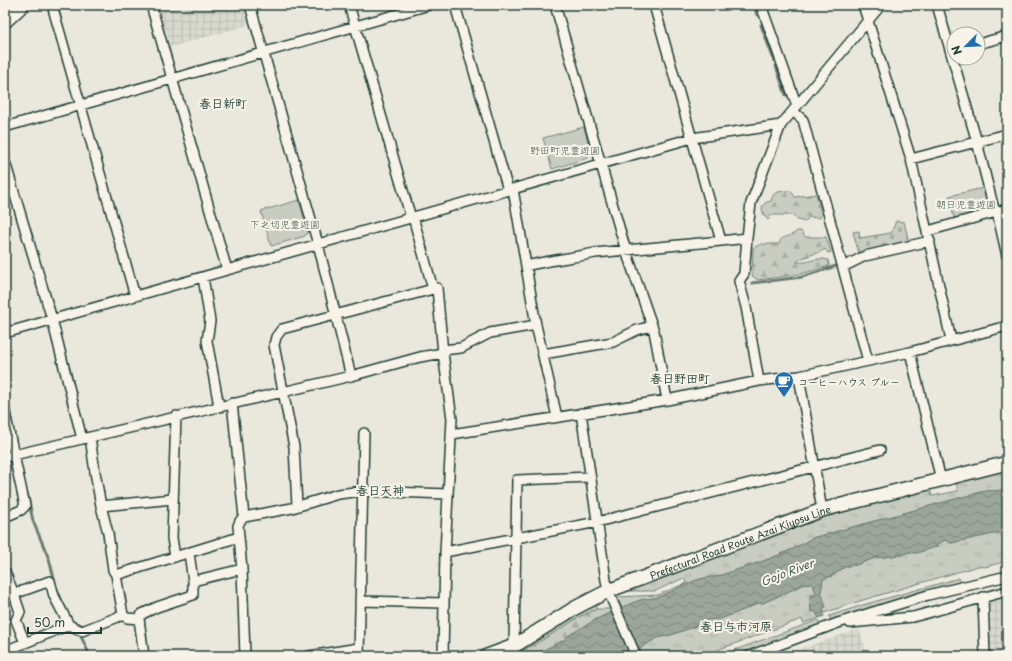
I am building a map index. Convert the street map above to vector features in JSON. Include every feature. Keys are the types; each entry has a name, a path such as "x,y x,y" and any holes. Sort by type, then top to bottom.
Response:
{"highway":[{"path":"5,8 8,5"},
{"path":"5,20 21,5"}],"main road":[{"name":"Prefectural Road Route Azai Kiyosu Line","path":"487,656 514,646 575,608 822,510 1007,463"}],"street":[{"path":"52,5 135,296"},
{"path":"151,5 227,270"},
{"path":"250,5 318,244 351,376"},
{"path":"349,5 433,289"},
{"path":"5,127 429,5"},
{"path":"455,5 511,189 536,325 557,417"},
{"path":"555,5 626,251 652,326 667,400"},
{"path":"654,5 721,241"},
{"path":"761,5 795,109 803,120 868,361"},
{"path":"863,5 911,159 951,340"},
{"path":"759,381 746,307 739,281 744,274 751,203 781,125 881,5"},
{"path":"937,5 946,33"},
{"path":"986,42 1007,36"},
{"path":"956,66 1007,256"},
{"path":"5,333 692,138 781,125"},
{"path":"911,159 1007,134"},
{"path":"5,162 86,438 108,533 113,570 116,575 123,615 127,618 140,619"},
{"path":"928,231 1007,210"},
{"path":"526,266 547,260 595,253 747,238"},
{"path":"843,267 865,256 930,240"},
{"path":"203,277 210,321 207,341 219,406"},
{"path":"297,506 294,447 274,345 276,337 282,329 437,288 443,351 452,419 445,552 443,656"},
{"path":"9,456 351,376 443,351 461,348 490,333 536,325"},
{"path":"543,354 613,342 637,330 652,326"},
{"path":"452,434 667,400 759,381 799,376 910,352 1007,326"},
{"path":"910,352 941,480"},
{"path":"799,376 822,510"},
{"path":"232,403 244,517"},
{"path":"581,413 597,522 610,594 636,656"},
{"path":"5,414 9,456 25,506 21,510 5,516"},
{"path":"175,557 172,538 176,416"},
{"path":"309,656 359,652 364,433"},
{"path":"445,552 597,522 880,450"},
{"path":"514,646 517,480 590,477"},
{"path":"245,656 242,569 238,526 244,517 297,506 338,494 363,491 448,494"},
{"path":"101,506 173,499"},
{"path":"116,575 239,537"},
{"path":"144,656 140,619 142,614 157,607 193,595 194,581 189,552"},
{"path":"194,581 242,569"},
{"path":"5,572 20,612 16,620 26,643"},
{"path":"749,656 838,623 928,595 1007,576"},
{"path":"14,594 50,581 54,596 69,625 82,631 123,615"},
{"path":"838,623 854,623 913,617 1007,591"},
{"path":"983,597 985,656"},
{"path":"360,601 444,603"},
{"path":"5,651 15,652 26,643 69,625"}],"shaded area":[{"path":"157,5 243,5 249,25 170,47"},
{"path":"1007,595 1007,656 988,656 986,604 990,599"},
{"path":"859,629 868,655 779,656"}],"green space":[{"name":"野田町児童遊園","path":"584,127 591,154 588,158 552,169 543,138"},
{"name":"朝日児童遊園","path":"983,188 988,208 954,218 949,196"},
{"path":"791,191 795,197 816,194 821,213 820,218 809,217 805,222 798,220 793,215 771,215 768,220 763,213 763,206 765,203 771,201 775,193"},
{"name":"下之切児童遊園","path":"299,200 308,232 305,236 271,246 261,211"},
{"path":"896,221 904,222 909,242 859,255 853,232 859,231 860,238 891,233"},
{"path":"797,231 801,231 805,237 826,237 831,252 828,253 825,249 802,258 797,262 823,259 828,260 829,266 801,274 758,280 752,276 753,248 761,244 779,244 782,238"},
{"path":"1007,469 1007,490 985,491 812,538 790,550 766,560 716,577 700,579 659,597 641,600 622,608 617,597 658,595 686,583 684,578 655,591 626,591 633,586 828,516 930,489 932,496 958,491 956,482"},
{"path":"1007,531 1007,561 985,567 978,566 824,613 821,591 823,579 832,576 846,566 856,565 875,558 901,555 909,552 916,553 936,547 939,543 945,540 951,543"},
{"path":"959,578 961,584 831,621 829,616 866,604"},
{"path":"807,583 813,583 816,593 810,596 811,612 815,611 819,618 803,623 802,619 701,656 641,656 639,651 642,647 657,638 671,635 696,626 706,620 720,619 758,603 763,603"},
{"path":"595,606 597,609 581,616 544,639 513,656 504,656 576,614"},
{"path":"597,609 611,609 612,612 596,619 566,639 532,656 513,656 581,616"},
{"path":"818,620 820,625 734,656 718,656"}],"water":[{"name":"Gojo River","path":"1007,490 1007,531 951,543 945,540 939,543 936,547 916,553 909,552 901,555 875,558 856,565 846,566 832,576 823,579 821,591 826,607 823,608 824,616 819,618 815,611 811,612 810,596 816,593 813,584 807,583 763,603 758,603 720,619 706,620 696,626 671,635 657,638 642,647 634,656 532,656 621,608 640,600 656,598 695,581 709,577 716,577 766,560 790,550 812,538 985,491"}],"waterway":[{"path":"754,5 757,15"},
{"path":"761,25 774,60"},
{"path":"776,66 786,95"},
{"path":"752,283 802,277 836,266"},
{"path":"5,389 12,424"},
{"path":"27,492 33,521 49,559 55,582"},
{"path":"57,589 63,604"},
{"path":"80,634 90,656"}],"place":[{"name":"コーヒーハウス ブルー","path":"784,398"}],"district":[{"name":"春日新町","path":"223,103"},
{"name":"春日野田町","path":"680,378"},
{"name":"春日天神","path":"380,490"},
{"name":"春日与市河原","path":"736,626"}]}
